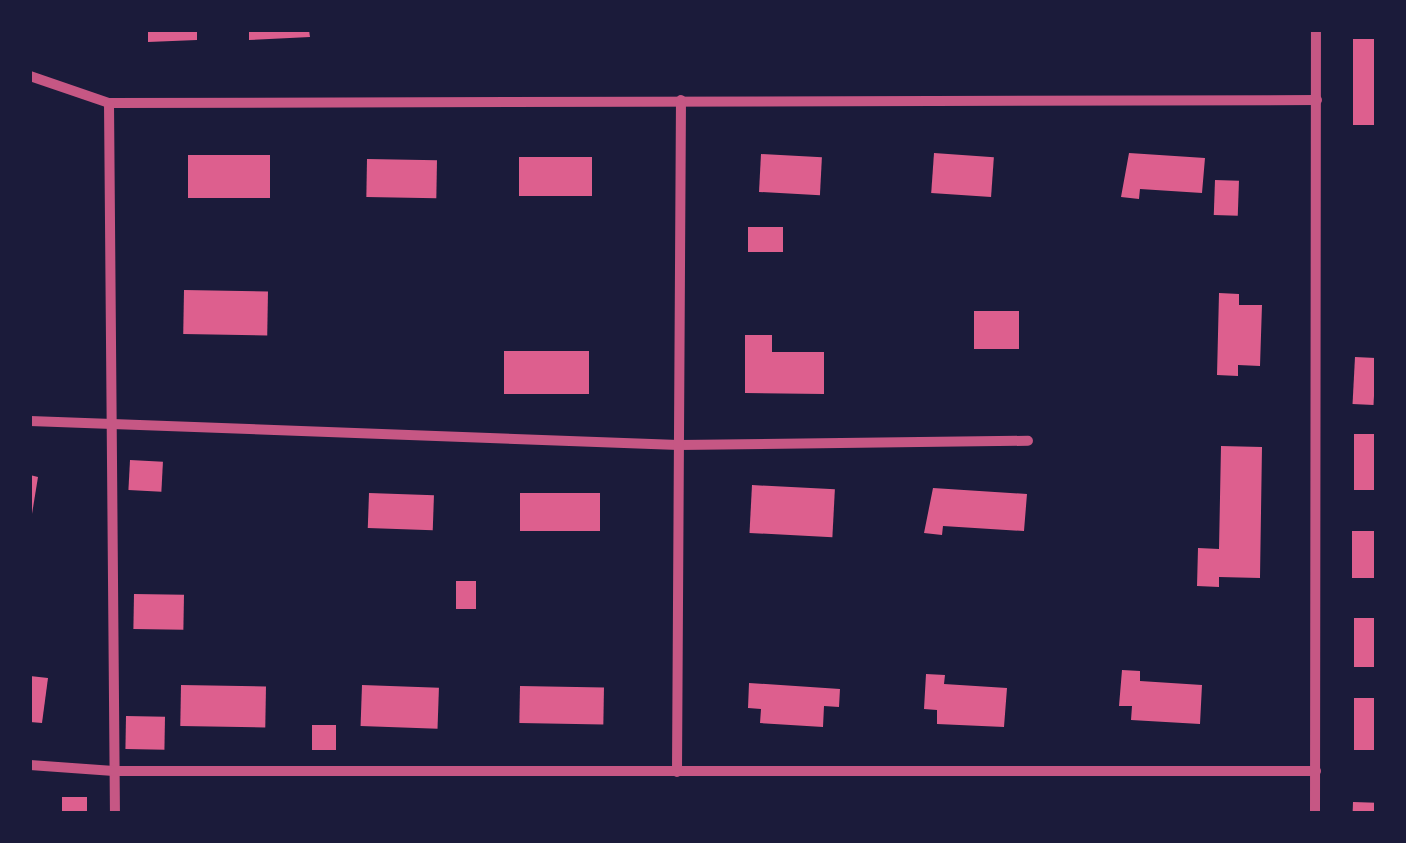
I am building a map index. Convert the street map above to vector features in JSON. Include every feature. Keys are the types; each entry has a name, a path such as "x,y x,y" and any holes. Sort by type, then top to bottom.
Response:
{"street":[{"path":"1316,30 1316,813"},
{"path":"30,76 109,104 1316,100"},
{"path":"677,772 681,100"},
{"path":"109,104 115,813"},
{"path":"30,421 112,428 679,446 1028,441"},
{"path":"30,765 114,771 1316,770"}],"building":[{"path":"148,30 197,30 197,40 148,42"},
{"path":"249,30 309,30 310,37 249,40"},
{"path":"1353,39 1376,39 1376,125 1353,125"},
{"path":"934,153 994,157 991,197 931,193"},
{"path":"1129,153 1205,158 1202,193 1140,189 1139,199 1121,197"},
{"path":"761,154 822,157 820,195 759,192"},
{"path":"188,155 270,155 270,198 188,198"},
{"path":"519,157 592,157 592,196 519,196"},
{"path":"367,159 437,160 436,198 366,197"},
{"path":"1215,180 1239,181 1238,216 1214,215"},
{"path":"748,227 783,227 783,252 748,252"},
{"path":"184,290 268,291 267,335 183,334"},
{"path":"1219,293 1239,294 1239,305 1262,305 1260,366 1238,365 1238,376 1217,375"},
{"path":"974,311 1019,311 1019,349 974,349"},
{"path":"745,335 772,335 772,352 824,352 824,394 745,393"},
{"path":"504,351 589,351 589,394 504,394"},
{"path":"1355,357 1376,358 1374,405 1353,404"},
{"path":"1354,434 1376,434 1376,490 1354,490"},
{"path":"1221,446 1262,447 1260,578 1219,577 1219,587 1197,586 1198,548 1219,549"},
{"path":"130,460 163,462 161,492 128,490"},
{"path":"30,475 38,477 32,514 30,514"},
{"path":"752,485 835,489 832,537 749,533"},
{"path":"933,488 1027,494 1024,531 943,526 942,535 924,533"},
{"path":"369,493 434,495 433,530 368,528"},
{"path":"520,493 600,493 600,531 520,531"},
{"path":"1352,531 1376,531 1376,578 1352,578"},
{"path":"456,581 476,581 476,609 456,609"},
{"path":"134,594 184,595 183,630 133,629"},
{"path":"1354,618 1376,618 1376,667 1354,667"},
{"path":"1122,670 1140,671 1140,681 1202,685 1200,724 1131,720 1132,706 1119,706"},
{"path":"926,674 945,675 944,684 1007,688 1004,727 937,724 937,710 924,709"},
{"path":"30,676 48,678 42,723 30,722"},
{"path":"749,683 840,689 839,707 824,706 823,727 760,723 761,709 748,708"},
{"path":"181,685 266,686 265,727 180,726"},
{"path":"362,685 439,688 438,729 361,726"},
{"path":"520,686 604,687 603,724 519,723"},
{"path":"1354,698 1376,698 1376,750 1354,750"},
{"path":"126,716 165,717 164,750 125,749"},
{"path":"312,725 336,725 336,750 312,750"},
{"path":"62,797 87,797 87,813 62,813"},
{"path":"1353,802 1376,803 1376,813 1353,813"}]}
